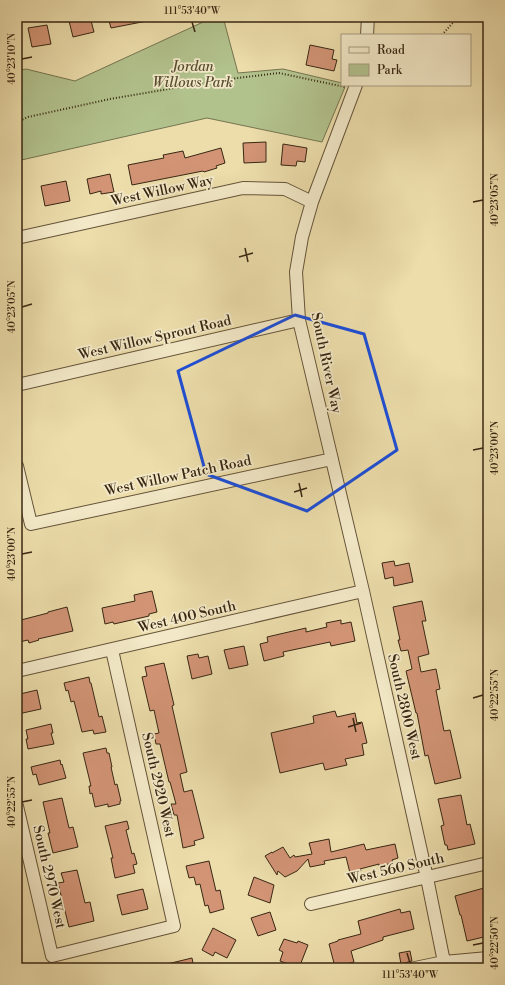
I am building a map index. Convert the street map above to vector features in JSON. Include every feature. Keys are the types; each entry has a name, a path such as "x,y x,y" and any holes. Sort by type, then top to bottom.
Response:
{"street":[{"path":"367,34 368,17"},
{"name":"South River Way","path":"332,459 300,320 296,272 302,236 350,86"},
{"name":"West Willow Way","path":"17,238 243,188 285,189 312,202"},
{"name":"West Willow Sprout Road","path":"17,384 300,320"},
{"name":"West Willow Patch Road","path":"17,466 31,524 332,459"},
{"name":"South 2800 West","path":"332,459 427,878 444,962"},
{"name":"West 400 South","path":"17,671 363,591"},
{"name":"South 2920 West","path":"52,956 174,926 112,650"},
{"name":"South 2970 West","path":"17,806 52,956"},
{"name":"West 560 South","path":"311,904 488,864"},
{"path":"415,968 444,962 488,958"}],"path":[{"path":"443,34 458,17"},
{"path":"17,122 28,117 110,99 222,80 279,73 341,84"}],"highlighted area":[{"path":"295,315 364,334 397,450 307,511 206,474 178,371"}],"green space":[{"name":"Jordan Willows Park","path":"214,17 223,17 238,73 283,69 341,83 341,86 345,87 322,142 207,118 17,161 17,71 26,69 75,81"}],"building":[{"path":"68,17 90,17 94,32 73,37"},
{"path":"108,17 146,17 147,21 111,28"},
{"path":"47,25 51,44 32,47 28,28"},
{"path":"310,45 334,50 332,59 337,60 334,71 306,65"},
{"path":"266,142 266,162 244,163 243,143"},
{"path":"283,144 307,148 305,162 297,161 296,166 281,165"},
{"path":"221,148 225,163 216,166 217,168 204,172 132,185 128,165 164,158 163,155 183,151 185,158"},
{"path":"110,174 114,192 101,194 101,191 90,194 87,179"},
{"path":"66,181 70,201 45,206 41,186"},
{"path":"394,561 395,566 409,563 413,582 394,586 393,577 385,579 382,563"},
{"path":"152,591 157,612 149,614 149,616 114,624 113,622 105,624 102,608 135,601 134,595"},
{"path":"422,601 426,621 422,621 429,654 418,657 421,672 436,669 440,689 436,690 444,731 450,730 461,778 435,784 428,755 425,756 417,713 406,671 412,669 408,650 401,651 393,607"},
{"path":"67,607 73,631 38,639 39,640 29,643 28,640 19,642 17,621"},
{"path":"341,620 341,624 351,622 355,641 331,646 330,642 283,652 284,656 264,661 260,644 268,642 267,637 306,628 306,632 327,627 326,623"},
{"path":"244,646 248,665 229,669 224,650"},
{"path":"198,654 199,658 208,656 212,674 192,679 187,656"},
{"path":"164,663 187,772 180,774 184,792 192,790 204,838 194,841 195,845 183,848 177,815 174,815 171,804 176,804 160,744 156,744 154,734 159,733 154,710 150,711 142,677 147,676 145,667"},
{"path":"89,677 99,717 102,716 106,732 94,734 93,730 82,732 74,701 71,702 68,690 66,691 64,683"},
{"path":"37,690 41,709 18,714 17,703 22,702 20,694"},
{"path":"335,711 337,717 355,713 357,723 362,722 367,743 362,744 364,755 345,759 347,765 325,770 323,763 280,773 271,733 314,723 313,716"},
{"path":"51,724 53,733 51,733 54,744 28,749 26,730"},
{"path":"106,748 107,753 109,753 115,785 117,784 121,801 120,804 108,807 108,804 95,807 92,793 90,794 89,786 91,786 83,753"},
{"path":"60,760 66,778 39,785 36,774 33,775 31,767"},
{"path":"461,795 467,825 470,824 475,844 448,850 447,845 445,845 441,826 444,825 438,799"},
{"path":"62,798 69,828 73,827 78,847 53,853 43,802"},
{"path":"127,821 129,829 126,830 132,854 134,853 137,864 133,865 135,873 115,878 111,858 113,858 105,826"},
{"path":"329,839 331,852 364,844 366,850 395,844 398,858 392,860 393,863 379,866 379,864 360,869 361,871 350,873 346,857 324,861 325,864 310,867 308,859 297,871 285,877 278,871 277,875 265,856 283,847 290,858 294,855 295,857 312,854 309,843"},
{"path":"209,861 216,891 220,890 224,909 210,913 208,905 205,906 200,884 196,885 194,877 189,878 186,866"},
{"path":"77,870 85,903 90,902 94,921 69,927 58,883 64,882 61,873"},
{"path":"254,877 274,885 270,903 248,895"},
{"path":"484,888 488,905 488,908 484,909 488,927 488,936 467,941 455,896"},
{"path":"143,889 148,909 122,915 117,895"},
{"path":"400,909 401,913 410,911 414,929 383,937 383,940 351,951 354,962 335,967 329,944 361,934 358,921"},
{"path":"270,912 276,930 258,936 251,918"},
{"path":"213,928 236,940 227,958 215,952 213,956 202,950"},
{"path":"284,939 297,943 298,941 308,945 299,968 280,961 283,952 279,950"},
{"path":"410,951 412,961 401,964 399,953"},
{"path":"192,958 194,968 163,968 163,965"}]}
